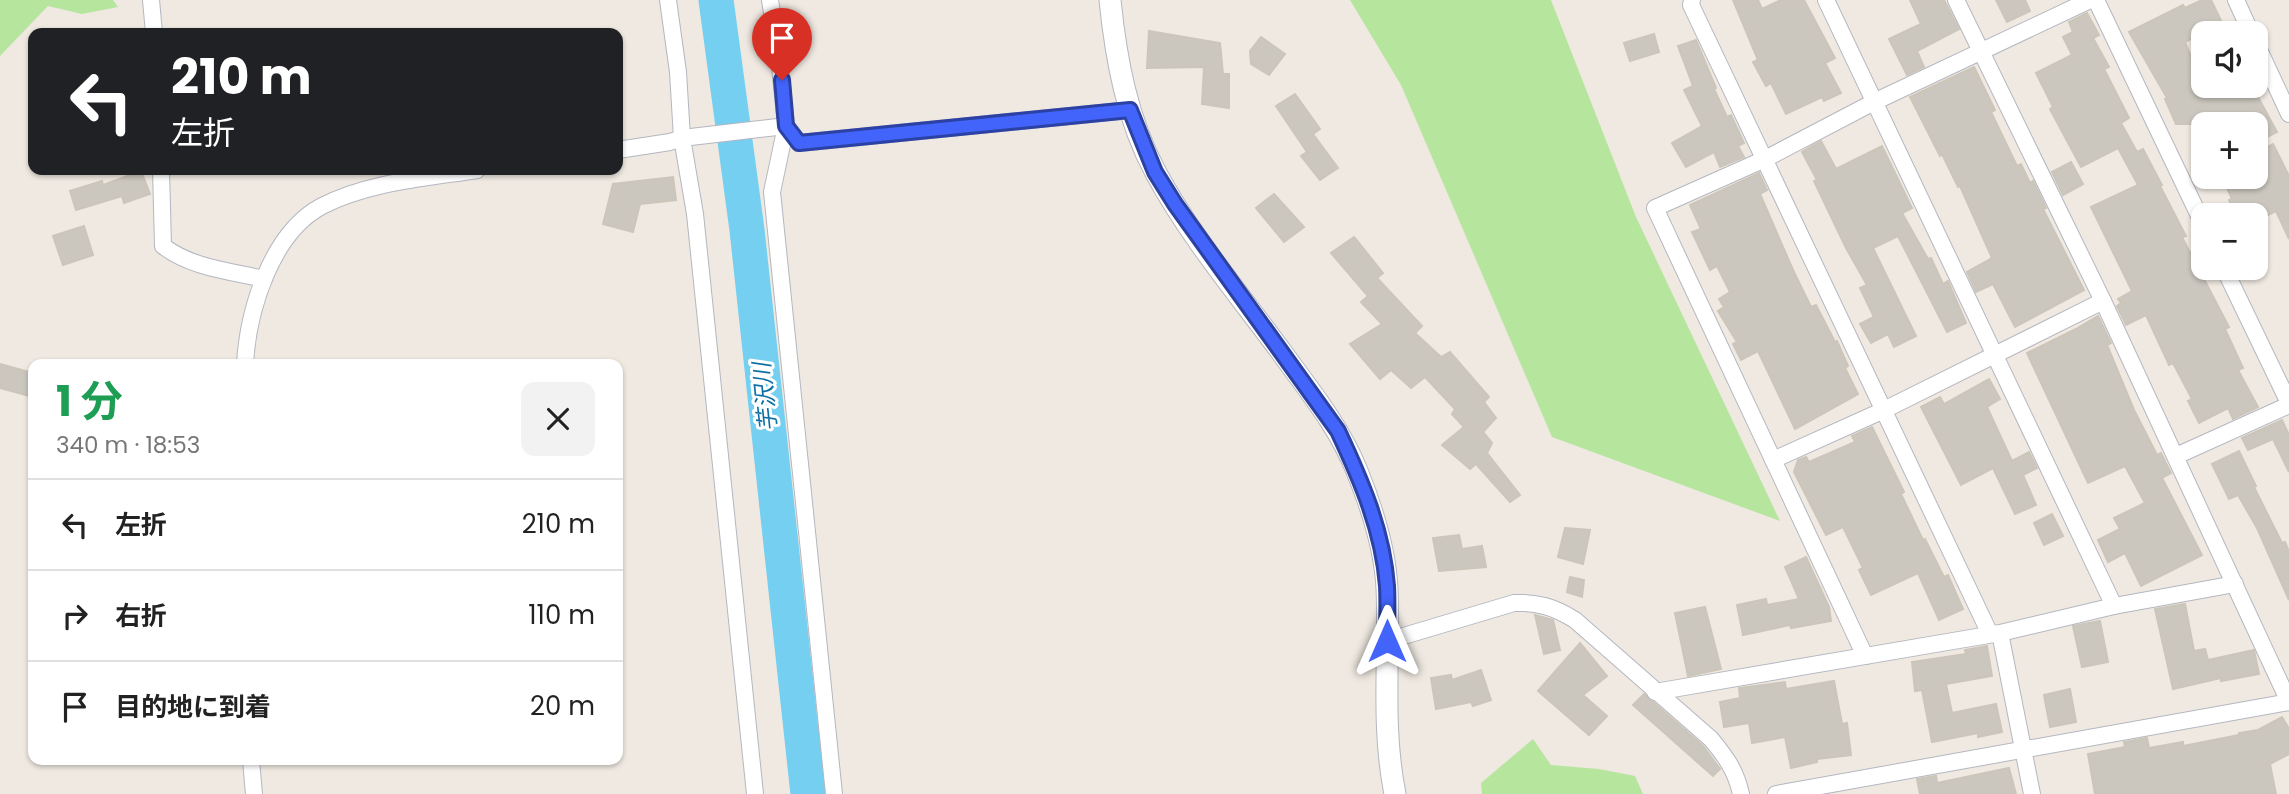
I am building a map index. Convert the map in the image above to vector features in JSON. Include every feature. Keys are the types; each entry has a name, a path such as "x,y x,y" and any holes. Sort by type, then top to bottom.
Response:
{"street":[{"path":"151,0 154,28"},
{"path":"668,0 678,72 682,138 696,228 755,794"},
{"path":"770,0 786,126 772,192 834,794"},
{"path":"1110,0 1116,55 1130,110 1155,172 1175,204 1338,431 1372,512 1387,586 1385,712 1389,763 1395,794"},
{"path":"1692,0 1691,5 1884,410 1995,634 2024,749 2032,794"},
{"path":"1826,0 2114,606"},
{"path":"1776,794 2289,702 2103,301 1956,0"},
{"path":"1865,656 1655,208 1765,159 1874,102 2090,0"},
{"path":"2096,0 2193,203"},
{"path":"2236,0 2246,21"},
{"path":"2268,69 2289,114"},
{"path":"786,126 799,143 1130,110"},
{"path":"623,149 682,138 786,126"},
{"path":"162,175 163,246 177,257 196,264 264,279"},
{"path":"246,359 253,309 264,279 279,248 296,227 319,208 343,197 382,186 447,175"},
{"path":"2176,456 2289,404 2230,280"},
{"path":"1773,460 1884,410 2103,301"},
{"path":"1655,692 1995,634 2114,606 2235,584"},
{"path":"1387,641 1514,603 1535,603 1556,609 1575,620 1711,739 1727,757 1737,775 1741,794"},
{"path":"251,765 254,794"}],"green space":[{"path":"0,0 113,0 118,7 82,14 48,6 0,56"},
{"path":"1350,0 1551,0 1636,217 1780,521 1552,437 1401,85"},
{"path":"1533,739 1551,765 1599,769 1635,776 1643,794 1482,794 1481,783"}],"building":[{"path":"1733,0 1758,0 1762,9 1781,0 1804,0 1835,58 1825,63 1841,93 1824,101 1822,97 1786,114 1771,83 1766,86 1753,62 1758,60"},
{"path":"1910,0 1944,0 1959,29 1917,51 1924,67 1907,75 1889,39 1921,24"},
{"path":"1996,0 2025,0 2030,11 2007,22"},
{"path":"2202,0 2211,0 2221,21 2191,21 2191,39 2185,42 2191,57 2191,98 2259,98 2266,112 2191,112 2191,124 2176,124 2165,99 2167,98 2129,32 2183,5 2185,8"},
{"path":"2087,13 2099,35 2093,38 2109,67 2104,69 2129,118 2121,123 2137,152 2143,149 2186,236 2182,237 2191,254 2191,280 2204,280 2229,327 2225,329 2243,368 2238,370 2258,407 2233,419 2228,408 2199,423 2188,401 2192,399 2173,363 2169,365 2146,315 2126,325 2117,306 2121,303 2118,299 2132,291 2091,207 2138,185 2118,148 2081,167 2050,109 2053,107 2036,73 2072,55 2063,37 2073,32 2069,22"},
{"path":"1149,31 1220,43 1223,74 1229,74 1229,108 1202,104 1204,67 1147,68"},
{"path":"1654,34 1659,52 1630,61 1624,43"},
{"path":"1261,37 1285,54 1269,75 1251,64 1250,51"},
{"path":"1696,40 1727,117 1731,115 1744,143 1738,146 1744,157 1720,167 1714,152 1686,167 1672,143 1702,126 1684,90 1693,86 1678,46"},
{"path":"1974,67 1995,110 1991,112 2017,166 2021,164 2030,183 2033,181 2046,208 2043,209 2084,290 2015,327 1993,284 1976,292 1967,272 1992,258 1960,186 1958,187 1942,154 1940,156 1910,97"},
{"path":"1295,94 1320,129 1313,134 1338,168 1320,180 1301,156 1307,152 1276,106"},
{"path":"2268,115 2277,132 2268,136"},
{"path":"1821,141 1836,169 1882,146 1912,208 1902,213 1928,259 1931,258 1943,284 1948,281 1966,323 1947,332 1898,236 1873,248 1916,336 1894,347 1888,334 1871,343 1860,324 1874,317 1860,288 1867,285 1846,248 1802,152"},
{"path":"2273,144 2289,176 2289,239 2276,211 2268,215 2268,203 2230,203 2229,200 2232,199 2227,189 2268,189 2268,147"},
{"path":"2071,162 2083,184 2063,195 2052,172"},
{"path":"1759,173 1767,190 1760,194 1793,270 1811,307 1816,305 1835,342 1837,341 1848,366 1845,368 1858,394 1795,429 1758,351 1741,360 1733,344 1737,342 1718,311 1724,307 1719,299 1730,292 1717,266 1710,270 1692,232 1701,229 1690,205"},
{"path":"130,175 143,175 150,194 124,203 122,196 76,210 70,191 102,181 103,185"},
{"path":"673,177 676,200 640,204 633,232 603,224 613,184"},
{"path":"1274,194 1304,227 1284,242 1256,208"},
{"path":"84,226 93,255 63,265 53,236"},
{"path":"1354,237 1383,273 1377,278 1422,326 1415,333 1441,357 1450,352 1489,397 1484,402 1496,418 1483,432 1492,443 1487,453 1520,495 1510,502 1476,464 1470,469 1442,445 1464,427 1452,414 1455,409 1425,377 1411,388 1391,370 1380,379 1350,344 1382,324 1361,302 1368,296 1331,253"},
{"path":"2098,316 2111,343 2107,345 2134,410 2157,455 2161,453 2171,473 2162,478 2202,555 2141,586 2125,553 2108,562 2098,540 2120,529 2114,518 2145,503 2125,466 2088,483 2027,353"},
{"path":"0,364 28,372 28,396 0,388"},
{"path":"1989,379 2000,399 1987,407 2012,461 2029,452 2037,468 2023,475 2036,505 2015,514 1993,468 1961,485 1921,407 1940,397 1944,404"},
{"path":"2282,420 2289,435 2289,472 2273,439 2248,450 2242,438"},
{"path":"1872,427 1904,492 1901,494 1923,540 1925,539 1944,577 1948,575 1963,609 1939,620 1918,573 1871,595 1859,570 1863,568 1843,527 1826,535 1794,472 1798,460 1806,457 1809,462 1855,442 1852,436"},
{"path":"2239,451 2256,486 2254,487 2289,552 2289,600 2257,528 2238,495 2229,499 2212,464"},
{"path":"2052,514 2063,536 2044,545 2034,523"},
{"path":"1565,528 1590,530 1583,564 1558,557"},
{"path":"1459,535 1462,549 1482,546 1486,567 1439,571 1433,538"},
{"path":"1806,557 1829,607 1831,621 1791,628 1790,625 1743,635 1737,605 1766,599 1767,605 1799,599 1785,567"},
{"path":"1570,577 1584,580 1582,597 1567,592"},
{"path":"2185,604 2194,651 2205,649 2208,660 2254,650 2259,674 2221,681 2221,678 2173,689 2155,609"},
{"path":"1705,607 1721,669 1688,676 1675,613"},
{"path":"1535,615 1553,620 1560,650 1544,654"},
{"path":"2100,621 2108,662 2082,667 2073,626"},
{"path":"1580,643 1607,676 1583,695 1607,716 1589,735 1538,691"},
{"path":"1987,646 1992,676 1946,684 1952,713 1996,704 2002,732 1978,737 1978,733 1932,742 1922,690 1915,691 1912,662 1966,654 1965,650"},
{"path":"1481,670 1491,700 1473,706 1471,702 1436,709 1431,678 1451,675 1452,680"},
{"path":"1834,681 1842,724 1847,723 1851,755 1817,759 1817,762 1791,768 1785,737 1752,743 1749,723 1724,727 1720,702 1740,698 1739,688 1785,682 1786,689"},
{"path":"2070,689 2076,722 2050,727 2044,695"},
{"path":"1644,694 1703,746 1720,769 1713,776 1633,705"},
{"path":"2282,717 2289,729 2289,754 2270,764 2276,794 2095,794 2088,754 2125,747 2124,742 2147,738 2149,748 2183,742 2183,746 2258,730"},
{"path":"2009,768 2016,794 1920,794 1917,779 1936,776 1937,783"}],"waterway":[{"name":"芋沢川","path":"716,0 747,230 808,794"}],"route":[{"path":"782,80 786,126 799,143 1130,110 1155,172 1175,204 1338,431 1372,512 1381,549 1387,586 1387,641"}]}
